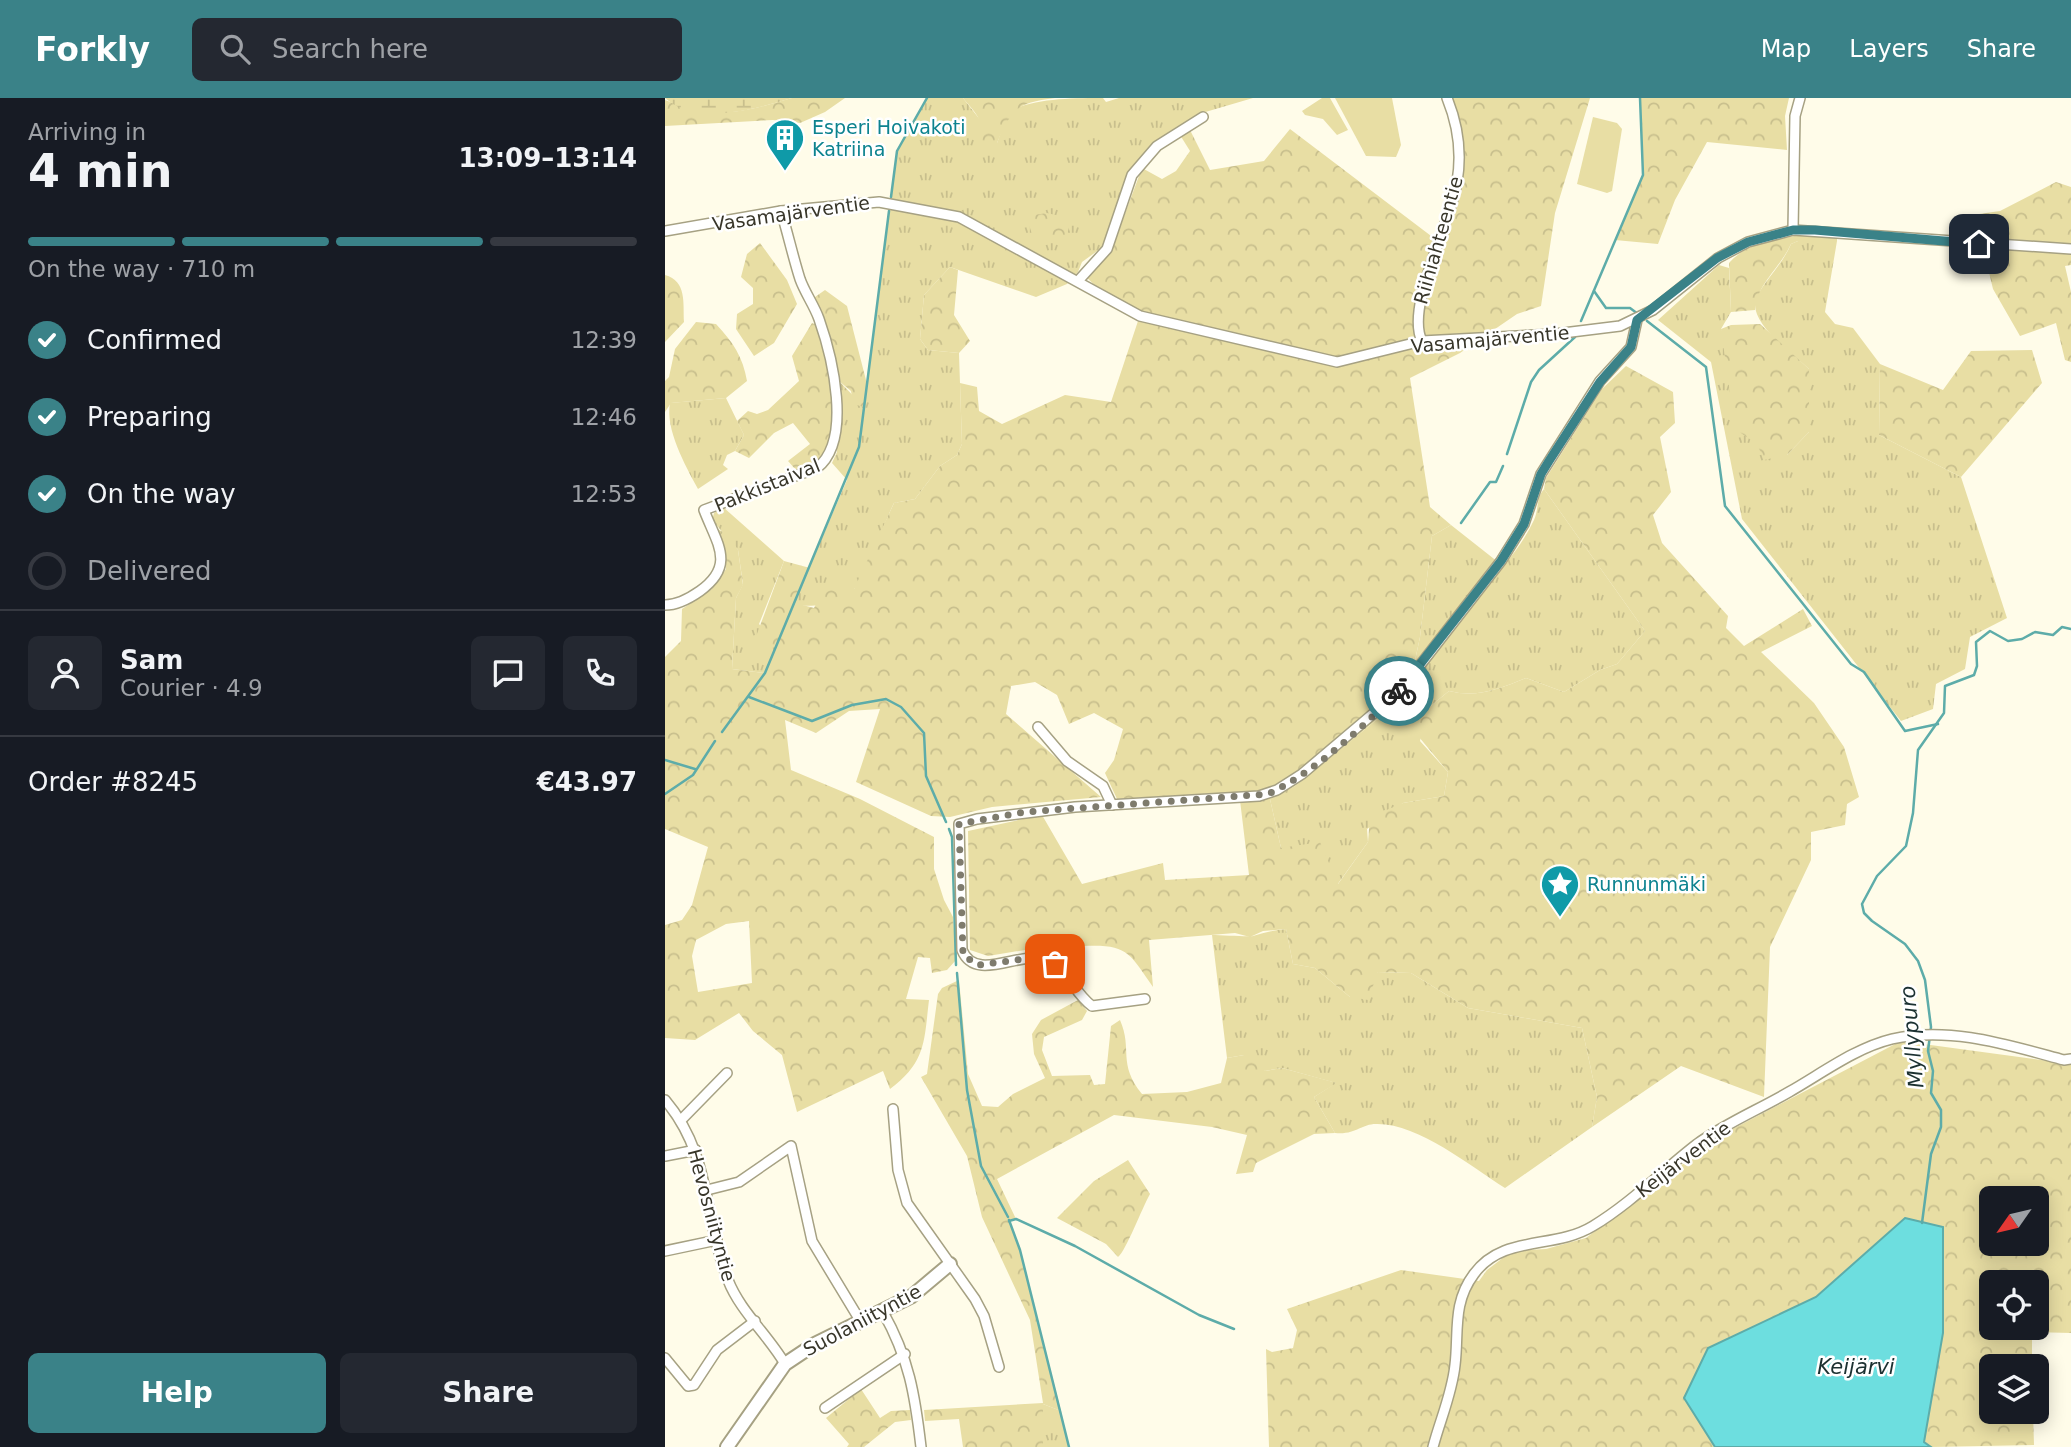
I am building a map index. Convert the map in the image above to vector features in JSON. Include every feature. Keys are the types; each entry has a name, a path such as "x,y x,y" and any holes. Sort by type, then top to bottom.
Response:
{"street":[{"name":"Riihiahteentie","path":"1422,341 1417,332 1418,310 1457,183 1459,144 1447,98"},
{"path":"1793,230 1795,116 1800,98"},
{"path":"1078,281 1107,249 1132,175 1157,146 1203,117"},
{"name":"Vasamajärventie","path":"665,231 781,211 879,202 959,218 1140,316 1337,362 1422,341 1555,334 1620,326 1637,320 1717,258 1748,242 1793,230 2071,248"},
{"name":"Pakkistaival","path":"665,605 686,600 711,583 721,568 721,552 704,510 817,468 827,460 833,448 837,393 834,378 819,319 799,274 781,211"},
{"path":"1145,999 1092,1006 1065,971 1044,960 1032,958 978,965 966,958 961,950 959,824 1025,812 1268,794 1302,774 1400,691 1501,561 1524,524 1541,474 1600,382 1631,347 1637,320"},
{"path":"1038,727 1067,761 1103,786 1112,805"},
{"name":"Keijärventie","path":"1433,1447 1456,1363 1454,1335 1464,1293 1486,1260 1515,1245 1568,1239 1583,1232 1610,1215 1721,1127 1867,1049 1892,1039 1968,1036 2064,1060 2071,1059"},
{"path":"682,1119 727,1073"},
{"name":"Hevosniityntie","path":"665,1100 682,1119 696,1150 727,1278 785,1364"},
{"path":"893,1109 898,1170 907,1203 984,1316 999,1367"},
{"path":"707,1190 739,1182 791,1146 812,1241 861,1322"},
{"path":"665,1156 696,1150"},
{"path":"665,1251 717,1240"},
{"name":"Suolaniityntie","path":"729,1446 785,1364 814,1344 883,1312 923,1288 950,1264"},
{"path":"883,1312 905,1354 917,1405 921,1447"},
{"path":"665,1358 681,1381 688,1386 694,1385 717,1350 755,1321"},
{"path":"825,1408 905,1354"}],"green space":[{"path":"665,98 792,98 761,107 710,113 678,106"},
{"path":"792,98 845,98 825,112 800,123 773,120 665,126 665,100 700,110 729,112"},
{"path":"927,98 963,98 981,121 982,132 997,143 1010,112 1041,101 1080,98 1103,98 1106,102 1119,98 1253,98 1202,113 1150,146 1126,182 1109,235 1100,249 1082,262 1078,272 1067,284 1036,297 950,267 924,295 920,339 928,350 959,353 962,444 957,455 940,466 915,499 894,503 864,572 850,593 826,603 801,605 794,603 847,480 832,463 837,452 839,381 864,407 897,151"},
{"path":"963,98 1055,98 1032,102 1017,109 997,143 983,147 976,140 981,128 980,122"},
{"path":"1322,98 1330,98 1348,130 1337,135 1323,119 1305,115 1302,111"},
{"path":"1335,98 1392,98 1401,145 1396,157 1366,156"},
{"path":"1452,98 1590,98 1555,213 1541,306 1517,314 1460,353 1410,378 1430,507 1451,525 1432,536 1420,637 1409,689 1385,713 1295,786 1270,799 1281,848 1320,842 1338,884 1368,842 1370,817 1403,803 1444,796 1448,772 1414,731 1427,709 1449,691 1479,693 1526,678 1564,692 1600,670 1617,664 1645,631 1544,489 1546,478 1602,389 1626,366 1673,392 1675,423 1660,437 1671,492 1653,515 1662,543 1728,616 1726,628 1744,646 1803,609 1812,626 1761,652 1814,703 1844,747 1859,797 1847,804 1845,825 1811,832 1811,860 1770,947 1764,1097 1681,1066 1592,1127 1597,1097 1582,1028 1468,1008 1411,973 1378,972 1368,1000 1350,997 1315,968 1293,964 1286,929 1263,931 1250,937 1235,933 1149,940 1153,987 1132,958 1109,947 1083,946 1068,964 1049,946 988,956 970,950 968,831 1042,815 1082,884 1163,863 1165,880 1249,875 1239,792 1117,799 1105,773 1114,760 1123,729 1094,713 1069,724 1057,695 1035,682 1011,686 1006,714 1101,797 992,807 950,817 931,816 856,782 880,709 849,711 816,733 785,720 791,770 860,799 934,837 934,869 944,900 953,917 956,960 947,970 932,973 930,958 918,957 906,999 929,1000 926,1028 917,1060 902,1079 890,1089 883,1071 797,1112 782,1055 753,1031 739,1013 695,1040 665,1038 665,925 682,920 692,905 708,847 665,829 665,657 681,641 682,609 712,589 726,569 718,529 729,536 738,550 743,585 736,598 732,669 765,673 777,645 759,648 754,642 784,561 810,568 795,603 814,608 830,576 854,589 894,503 915,499 940,466 957,455 962,444 960,383 977,387 979,411 1002,424 1065,395 1111,402 1141,312 1101,291 1086,277 1114,243 1142,168 1162,179 1176,171 1190,151 1180,135 1189,128 1210,170 1264,161 1290,129 1443,245 1461,172 1458,118","holes":["749,921 752,983 698,992 692,956 696,940 726,924"]},
{"path":"1640,98 1789,98 1785,116 1787,150 1707,142 1675,200 1658,244 1615,240 1643,175"},
{"path":"1593,117 1617,123 1622,129 1612,191 1607,193 1577,184"},
{"path":"2056,182 2071,187 2071,265 2065,266 2071,292 2071,362 2065,360 2056,323 2020,336 1993,289 1987,264 1960,233 1969,228 1979,214 2000,211"},
{"path":"1047,213 1060,216 1069,227 1066,239 1048,242 1032,234 1028,222 1034,215"},
{"path":"1799,235 1837,235 1837,241 1798,241 1791,244 1764,284 1755,310 1731,312 1729,263 1752,246"},
{"path":"1798,241 1837,241 1825,312 1835,324 1853,328 1880,364 1879,435 1961,477 2007,618 1970,637 1965,669 1936,684 1933,709 1901,721 1742,519 1711,362 1658,320 1719,265 1729,268 1731,312 1721,329 1787,455 1809,432 1809,369 1771,335 1757,314 1755,304 1758,294 1791,244"},
{"path":"760,243 787,280 797,304 774,343 754,356 736,329 737,314 753,304 753,288 741,277 747,254"},
{"path":"950,267 958,270 954,315 970,341 959,353 928,350 920,339 924,295"},
{"path":"665,275 680,287 684,322 665,342"},
{"path":"825,290 847,306 867,384 864,407 853,404 851,391 839,381 815,302 815,297"},
{"path":"696,322 716,324 740,357 747,381 726,398 671,403 665,412 665,381 669,377 675,349"},
{"path":"812,323 817,325 833,396 833,434 827,450 816,462 796,470 788,461 810,444 793,423 774,433 749,458 735,451 744,435 737,421 748,411 757,414 768,410 799,381 792,356"},
{"path":"1760,324 1809,369 1809,432 1787,455 1764,460 1757,444 1735,429 1721,329 1731,325"},
{"path":"2032,350 2042,383 1961,477 1879,435 1880,364 1943,390 1971,351"},
{"path":"726,398 744,435 735,451 727,455 723,465 728,469 698,489 673,435 670,403"},
{"path":"1544,489 1645,631 1617,664 1600,670 1564,692 1526,678 1479,693 1449,691 1427,709 1420,741 1448,772 1444,796 1403,803 1367,829 1368,842 1337,885 1281,848 1270,799 1295,786 1385,713 1409,689 1420,637 1432,536 1451,525 1503,566 1531,526"},
{"path":"723,507 784,561 759,624 777,644 765,673 732,669 736,598 743,584 738,550 712,520 714,513"},
{"path":"1286,929 1293,964 1315,968 1350,997 1378,972 1411,973 1468,1008 1582,1028 1597,1097 1592,1127 1505,1188 1443,1147 1409,1130 1376,1124 1335,1133 1314,1097 1336,1083 1282,1068 1265,1071 1244,1055 1227,1058 1212,935 1250,936"},
{"path":"959,980 968,1074 982,1106 998,1107 1013,1094 1045,1078 1034,1054 1032,1034 1041,1020 1078,1000 1087,1011 1082,1020 1044,1037 1042,1050 1052,1076 1090,1075 1094,1085 1105,1084 1111,1026 1120,1020 1124,1031 1127,1065 1142,1094 1187,1092 1221,1083 1227,1058 1244,1055 1254,1048 1265,1071 1282,1068 1337,1083 1314,1097 1335,1133 1314,1134 1256,1163 1253,1172 1236,1174 1247,1135 1212,1127 1114,1115 997,1179 1016,1219 1009,1221 1020,1250 1061,1411 1043,1404 1043,1447 963,1447 959,1419 925,1421 924,1410 1043,1403 1030,1320 982,1217 967,1156 921,1077 927,1074 938,994 942,988"},
{"path":"1901,1041 2071,1064 2071,1333 2049,1332 2049,1270 1979,1270 1979,1340 2032,1340 2032,1354 1979,1354 1979,1424 2033,1424 2034,1445 1931,1447 1924,1443 1943,1333 1943,1228 1906,1218 1816,1297 1708,1348 1684,1398 1715,1447 1269,1447 1266,1349 1272,1352 1293,1348 1297,1330 1287,1309 1401,1270 1479,1281 1487,1270 1512,1251 1546,1249 1586,1238 1721,1135"},
{"path":"1128,1160 1150,1194 1118,1257 1106,1244 1057,1218 1094,1181"},
{"path":"861,1389 880,1418 891,1411 910,1410 911,1420 895,1422 864,1447 847,1447 849,1444 826,1418"},
{"path":"1043,1404 1061,1411 1069,1447 1043,1447"}],"water":[{"name":"Keijärvi","path":"1905,1218 1943,1227 1943,1333 1924,1442 1931,1447 1715,1447 1684,1398 1708,1348 1816,1297"}],"waterway":[{"path":"891,197 897,151 927,98"},
{"path":"1581,321 1643,175 1640,98"},
{"path":"722,732 765,673 859,447 889,211"},
{"path":"1594,291 1606,308 1630,308 1638,314"},
{"path":"1647,321 1706,367 1725,506 1851,664 1864,672 1905,731 1938,724"},
{"path":"1507,454 1531,382 1539,370 1575,337"},
{"path":"1461,523 1490,482 1496,482 1503,466"},
{"name":"Myllypuro","path":"1922,1223 1931,1154 1941,1127 1941,1110 1931,1093 1933,1071 1928,1051 1931,1027 1925,980 1918,961 1905,944 1872,921 1864,913 1862,904 1877,876 1906,846 1913,813 1918,750 1944,713 1945,686 1974,675 1977,666 1976,642 1990,631 2008,641 2022,639 2035,632 2053,635 2062,627 2071,629"},
{"path":"749,697 812,721 852,705 886,699 901,707 924,733 926,776 946,822"},
{"path":"665,794 693,775 715,741"},
{"path":"665,760 695,769"},
{"path":"949,829 952,837 956,965"},
{"path":"957,973 967,1090 981,1166 1008,1217"},
{"path":"1009,1221 1016,1219 1075,1246 1199,1315 1234,1329"},
{"path":"1009,1220 1020,1250 1069,1447"}],"way so far":[{"path":"1055,964 1032,958 978,965 963,955 959,824 977,819 1075,807 1268,794 1288,784 1321,759 1369,720 1399,691"}],"place":[{"name":"Esperi Hoivakoti Katriina","path":"785,172"},
{"name":"Runnunmäki","path":"1560,918"}],"route":[{"path":"1399,691 1501,561 1524,524 1541,474 1600,382 1631,347 1636,335 1637,320 1717,258 1748,242 1793,230 1979,244"}]}
